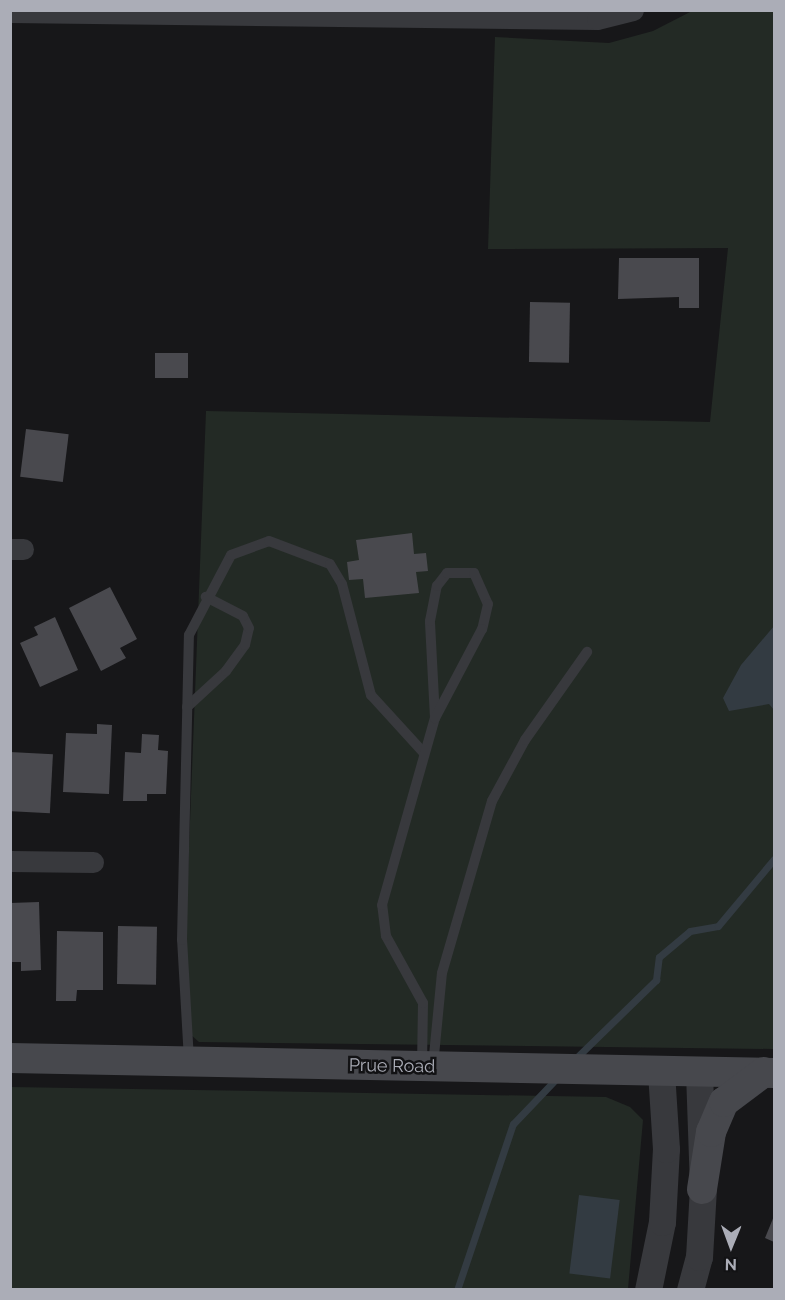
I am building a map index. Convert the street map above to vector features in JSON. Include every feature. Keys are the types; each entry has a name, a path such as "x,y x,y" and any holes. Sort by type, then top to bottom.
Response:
{"main road":[{"name":"Prue Road","path":"10,1058 769,1072"},
{"path":"702,1189 711,1132 724,1102 769,1072"}],"street":[{"path":"10,12 597,19 633,10"},
{"path":"10,861 93,862"},
{"path":"648,1290 662,1222 666,1149 661,1071"},
{"path":"690,1290 699,1257 702,1189 699,1071"}],"lane":[{"path":"189,1062 182,940 189,635 206,597 231,555 249,544 269,541 330,564 342,584 371,695 424,753"},
{"path":"433,1066 423,1003 386,936 382,905 435,718 482,629 488,604 474,573 447,573 437,586 430,621 435,718"},
{"path":"187,707 226,671 245,645 249,628 243,616 206,597"},
{"path":"433,1066 444,963 492,801 525,740 587,652"}],"shaded area":[{"path":"692,11 774,11 774,1049 199,1042 182,1027 206,411 710,422 728,248 488,249 495,37 609,43 653,31"},
{"path":"774,626 774,710 769,704 729,711 723,698 741,665"},
{"path":"11,1087 606,1097 630,1107 643,1120 628,1289 11,1290"},
{"path":"579,1195 620,1200 610,1278 569,1273"}],"building":[{"path":"619,258 699,258 699,308 679,308 679,297 618,299"},
{"path":"530,302 570,303 569,363 529,362"},
{"path":"155,353 188,353 188,378 155,378"},
{"path":"26,429 69,434 63,482 20,477"},
{"path":"412,533 414,554 426,553 428,571 416,572 419,593 365,598 363,579 349,580 347,562 359,560 356,540"},
{"path":"110,587 137,639 120,648 126,658 101,671 69,608"},
{"path":"55,617 78,670 40,687 20,643 38,635 34,627"},
{"path":"97,724 112,725 109,794 63,792 66,733 97,734"},
{"path":"142,734 159,735 158,750 168,751 166,794 147,794 147,801 123,801 125,752 141,753"},
{"path":"10,752 53,754 50,813 10,811"},
{"path":"39,902 41,970 21,971 21,962 10,962 10,903"},
{"path":"118,926 157,927 156,985 117,984"},
{"path":"57,931 103,932 103,990 77,990 76,1001 56,1001"},
{"path":"774,1216 774,1242 765,1238"}],"waterway":[{"path":"574,1060 656,980 659,957 690,931 718,926 774,859"},
{"path":"457,1290 513,1124 556,1079"}]}
